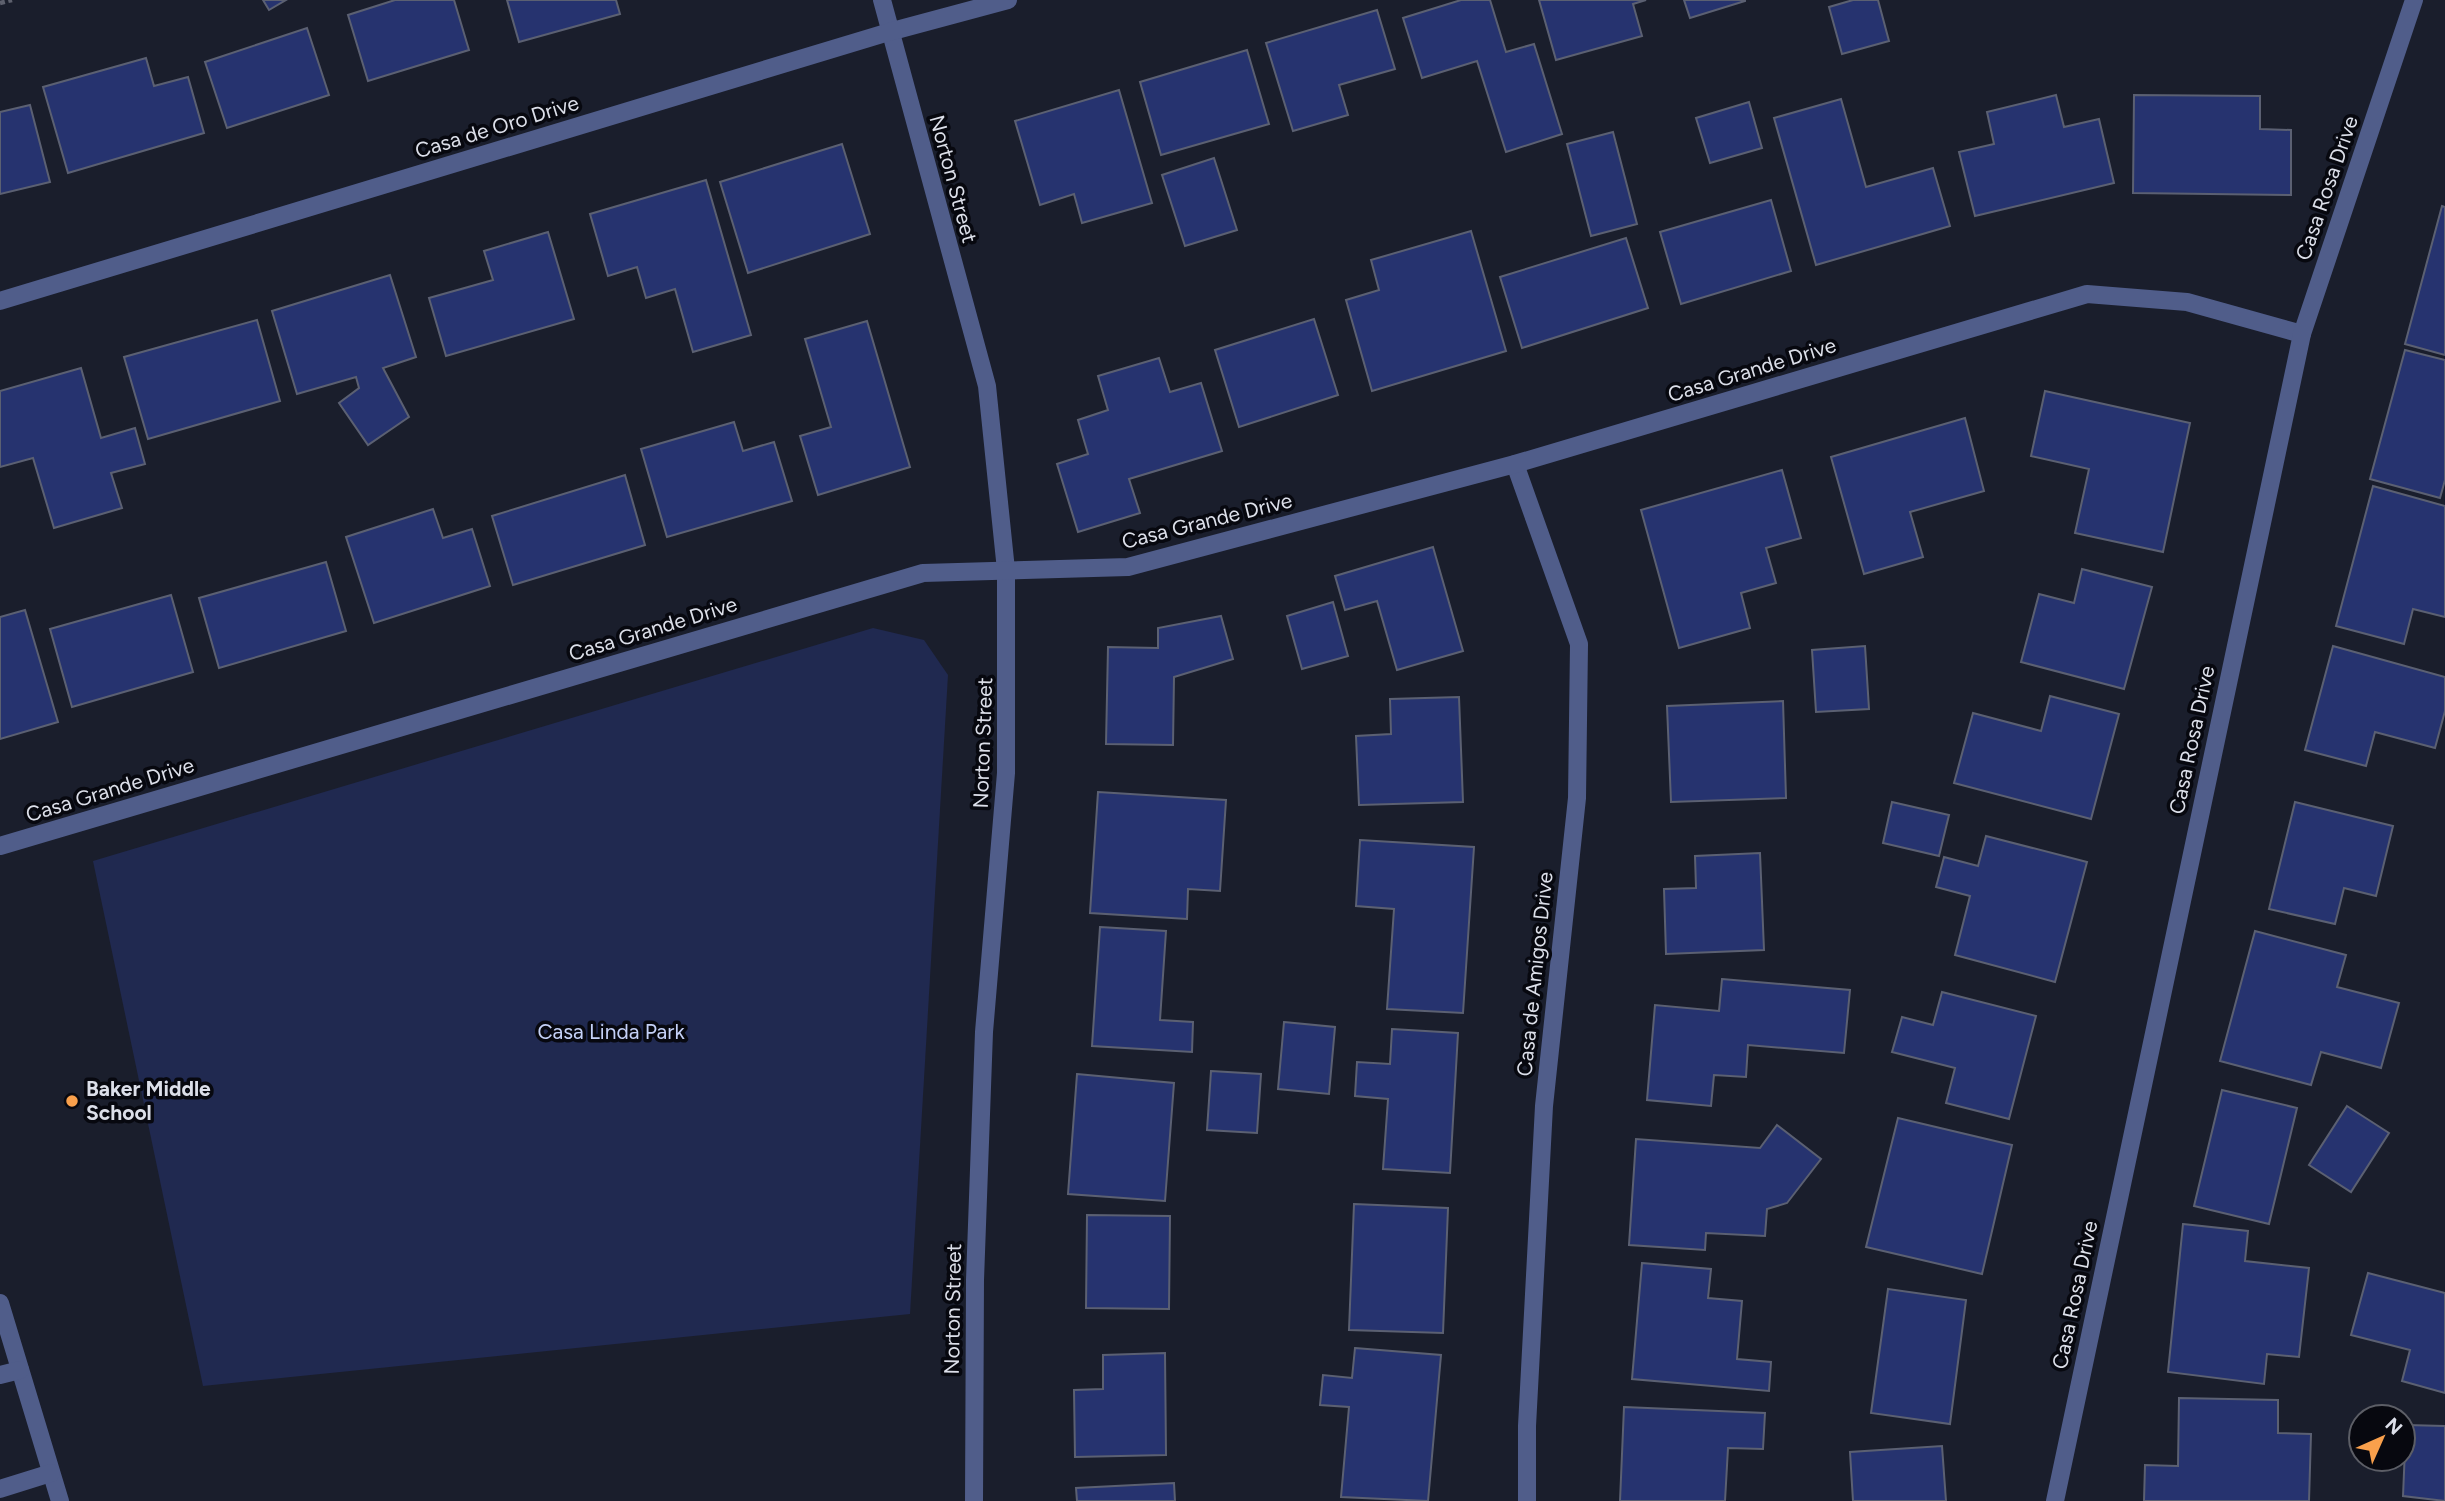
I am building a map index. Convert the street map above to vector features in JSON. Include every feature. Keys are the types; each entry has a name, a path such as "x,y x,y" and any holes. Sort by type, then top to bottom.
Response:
{"street":[{"name":"Norton Street","path":"882,0 987,386 1006,570 1006,773 984,1032 975,1280 974,1501"},
{"name":"Casa de Oro Drive","path":"0,301 889,32 1008,0"},
{"name":"Casa Rosa Drive","path":"2055,1501 2302,334 2414,0"},
{"name":"Casa Grande Drive","path":"0,846 923,573 1128,567 1515,464 2087,294 2187,302 2302,334"},
{"name":"Casa de Amigos Drive","path":"1515,464 1579,645 1577,798 1544,1106 1527,1426 1527,1501"},
{"path":"0,1303 60,1501"},
{"path":"0,1376 20,1370"},
{"path":"0,1489 51,1473"}],"path":[{"path":"0,4 12,0"}],"green space":[{"name":"Casa Linda Park","path":"873,628 924,640 948,675 910,1314 203,1386 93,861"}],"building":[{"path":"263,0 286,0 269,10"},
{"path":"395,0 454,0 469,50 368,81 348,15"},
{"path":"507,0 616,0 620,14 519,42"},
{"path":"1461,0 1490,0 1506,52 1534,44 1562,134 1506,152 1477,61 1422,78 1403,18"},
{"path":"1539,0 1646,0 1633,4 1642,36 1556,60"},
{"path":"1684,0 1745,0 1745,1 1690,18"},
{"path":"1853,0 1878,0 1889,41 1842,54 1829,7"},
{"path":"1377,10 1395,69 1339,85 1348,115 1293,131 1266,43"},
{"path":"307,28 329,95 227,128 205,62"},
{"path":"1247,50 1269,124 1161,155 1140,82"},
{"path":"146,58 154,86 188,77 204,133 68,173 43,87"},
{"path":"1119,90 1152,203 1082,223 1074,194 1040,205 1015,121"},
{"path":"2056,95 2064,127 2099,119 2114,183 1975,216 1959,152 1994,144 1987,112"},
{"path":"2134,95 2260,96 2260,129 2291,130 2291,195 2133,193"},
{"path":"1841,99 1866,187 1933,168 1950,226 1816,265 1774,118"},
{"path":"1749,102 1762,148 1710,163 1696,118"},
{"path":"30,105 50,182 0,194 0,112"},
{"path":"1613,132 1637,224 1591,236 1567,144"},
{"path":"842,144 870,234 748,273 720,182"},
{"path":"1214,158 1237,230 1185,246 1162,175"},
{"path":"706,180 751,335 693,352 675,289 646,298 637,267 608,276 590,214"},
{"path":"1771,200 1791,271 1681,304 1660,232"},
{"path":"2442,206 2445,207 2445,355 2405,344"},
{"path":"1471,231 1506,351 1372,391 1346,300 1379,290 1371,260"},
{"path":"548,232 574,319 446,356 429,298 493,280 484,251"},
{"path":"1626,238 1648,308 1522,348 1500,277"},
{"path":"390,275 416,357 383,368 409,417 368,445 339,403 359,388 356,377 297,394 272,311"},
{"path":"1314,319 1338,395 1239,427 1215,350"},
{"path":"257,320 280,401 148,439 124,357"},
{"path":"867,321 910,467 818,495 800,436 831,427 805,339"},
{"path":"2405,350 2445,360 2445,480 2440,498 2370,479"},
{"path":"1159,358 1170,392 1201,383 1222,451 1129,479 1140,513 1078,532 1057,464 1088,454 1078,420 1108,410 1098,376"},
{"path":"81,368 101,438 135,428 145,464 111,473 122,508 54,528 33,458 0,467 0,391"},
{"path":"2045,391 2190,423 2163,552 2075,533 2089,469 2031,456"},
{"path":"1965,418 1984,491 1910,512 1923,557 1864,574 1831,457"},
{"path":"734,422 743,451 774,442 792,501 667,537 641,449"},
{"path":"1782,470 1801,538 1766,548 1776,583 1741,593 1750,628 1679,648 1641,510"},
{"path":"625,475 645,545 513,585 492,516"},
{"path":"2373,486 2445,506 2445,617 2413,609 2404,644 2336,626"},
{"path":"433,509 443,538 472,529 490,586 374,623 346,537"},
{"path":"1433,547 1463,651 1397,670 1377,601 1345,610 1335,576"},
{"path":"326,562 346,631 219,668 199,598"},
{"path":"2082,569 2152,587 2124,689 2021,662 2039,594 2074,603"},
{"path":"171,595 193,672 72,707 50,629"},
{"path":"1333,602 1348,656 1302,669 1287,616"},
{"path":"25,610 58,722 0,739 0,617"},
{"path":"1221,616 1233,659 1174,677 1173,745 1106,744 1108,647 1158,648 1158,628"},
{"path":"1865,646 1869,709 1816,712 1812,650"},
{"path":"2333,646 2445,677 2445,711 2435,748 2375,732 2366,766 2305,750"},
{"path":"2050,696 2119,714 2091,819 1954,783 1973,713 2041,731"},
{"path":"1459,697 1463,802 1359,805 1356,736 1391,734 1390,699"},
{"path":"1783,701 1786,798 1671,802 1667,706"},
{"path":"1098,792 1226,800 1220,891 1188,889 1187,919 1090,913"},
{"path":"1892,802 1949,815 1939,856 1883,843"},
{"path":"2295,802 2393,826 2376,896 2344,888 2335,924 2269,909"},
{"path":"1986,836 2087,862 2055,982 1955,955 1970,896 1936,887 1944,857 1978,866"},
{"path":"1360,840 1474,847 1463,1013 1387,1009 1394,909 1356,906"},
{"path":"1760,853 1764,950 1666,954 1664,889 1696,888 1695,856"},
{"path":"1100,927 1166,931 1160,1020 1193,1022 1192,1052 1092,1046"},
{"path":"2255,931 2346,955 2337,987 2399,1003 2381,1068 2321,1052 2311,1085 2220,1061"},
{"path":"1722,979 1850,990 1844,1053 1748,1045 1746,1077 1714,1075 1711,1106 1647,1100 1655,1005 1719,1011"},
{"path":"1942,992 2036,1016 2009,1119 1946,1103 1955,1068 1892,1052 1902,1017 1933,1025"},
{"path":"1284,1022 1335,1027 1329,1094 1278,1089"},
{"path":"1392,1029 1458,1033 1450,1173 1383,1169 1388,1099 1355,1096 1357,1062 1390,1064"},
{"path":"1211,1071 1261,1074 1257,1133 1207,1130"},
{"path":"1077,1074 1174,1083 1165,1201 1068,1194"},
{"path":"2222,1090 2297,1108 2269,1224 2194,1206"},
{"path":"2347,1106 2389,1133 2351,1192 2309,1165"},
{"path":"1898,1118 2012,1145 1982,1274 1866,1247"},
{"path":"1777,1125 1821,1159 1787,1203 1767,1209 1765,1236 1706,1233 1705,1250 1629,1245 1636,1139 1760,1148"},
{"path":"1354,1204 1448,1208 1443,1333 1349,1330"},
{"path":"1087,1215 1170,1216 1169,1309 1086,1308"},
{"path":"2183,1224 2248,1231 2245,1261 2309,1268 2299,1357 2267,1354 2264,1384 2168,1372"},
{"path":"1642,1263 1711,1269 1708,1298 1742,1301 1737,1359 1771,1362 1769,1391 1632,1379"},
{"path":"2368,1273 2445,1293 2445,1393 2402,1381 2410,1350 2351,1335"},
{"path":"1888,1289 1966,1300 1950,1424 1871,1413"},
{"path":"1355,1348 1441,1355 1428,1501 1341,1497 1349,1407 1320,1405 1323,1375 1352,1378"},
{"path":"1165,1353 1166,1455 1075,1457 1074,1390 1103,1389 1103,1355"},
{"path":"2179,1398 2278,1400 2278,1433 2311,1434 2309,1501 2144,1501 2145,1465 2178,1466"},
{"path":"1624,1407 1765,1413 1763,1449 1728,1448 1725,1501 1620,1501"},
{"path":"2417,1425 2445,1426 2445,1501 2403,1496 2404,1473 2417,1473"},
{"path":"1942,1446 1946,1501 1853,1501 1850,1452"},
{"path":"1174,1483 1175,1501 1077,1501 1076,1488"}],"place":[{"name":"Baker Middle School","path":"72,1101"}]}
